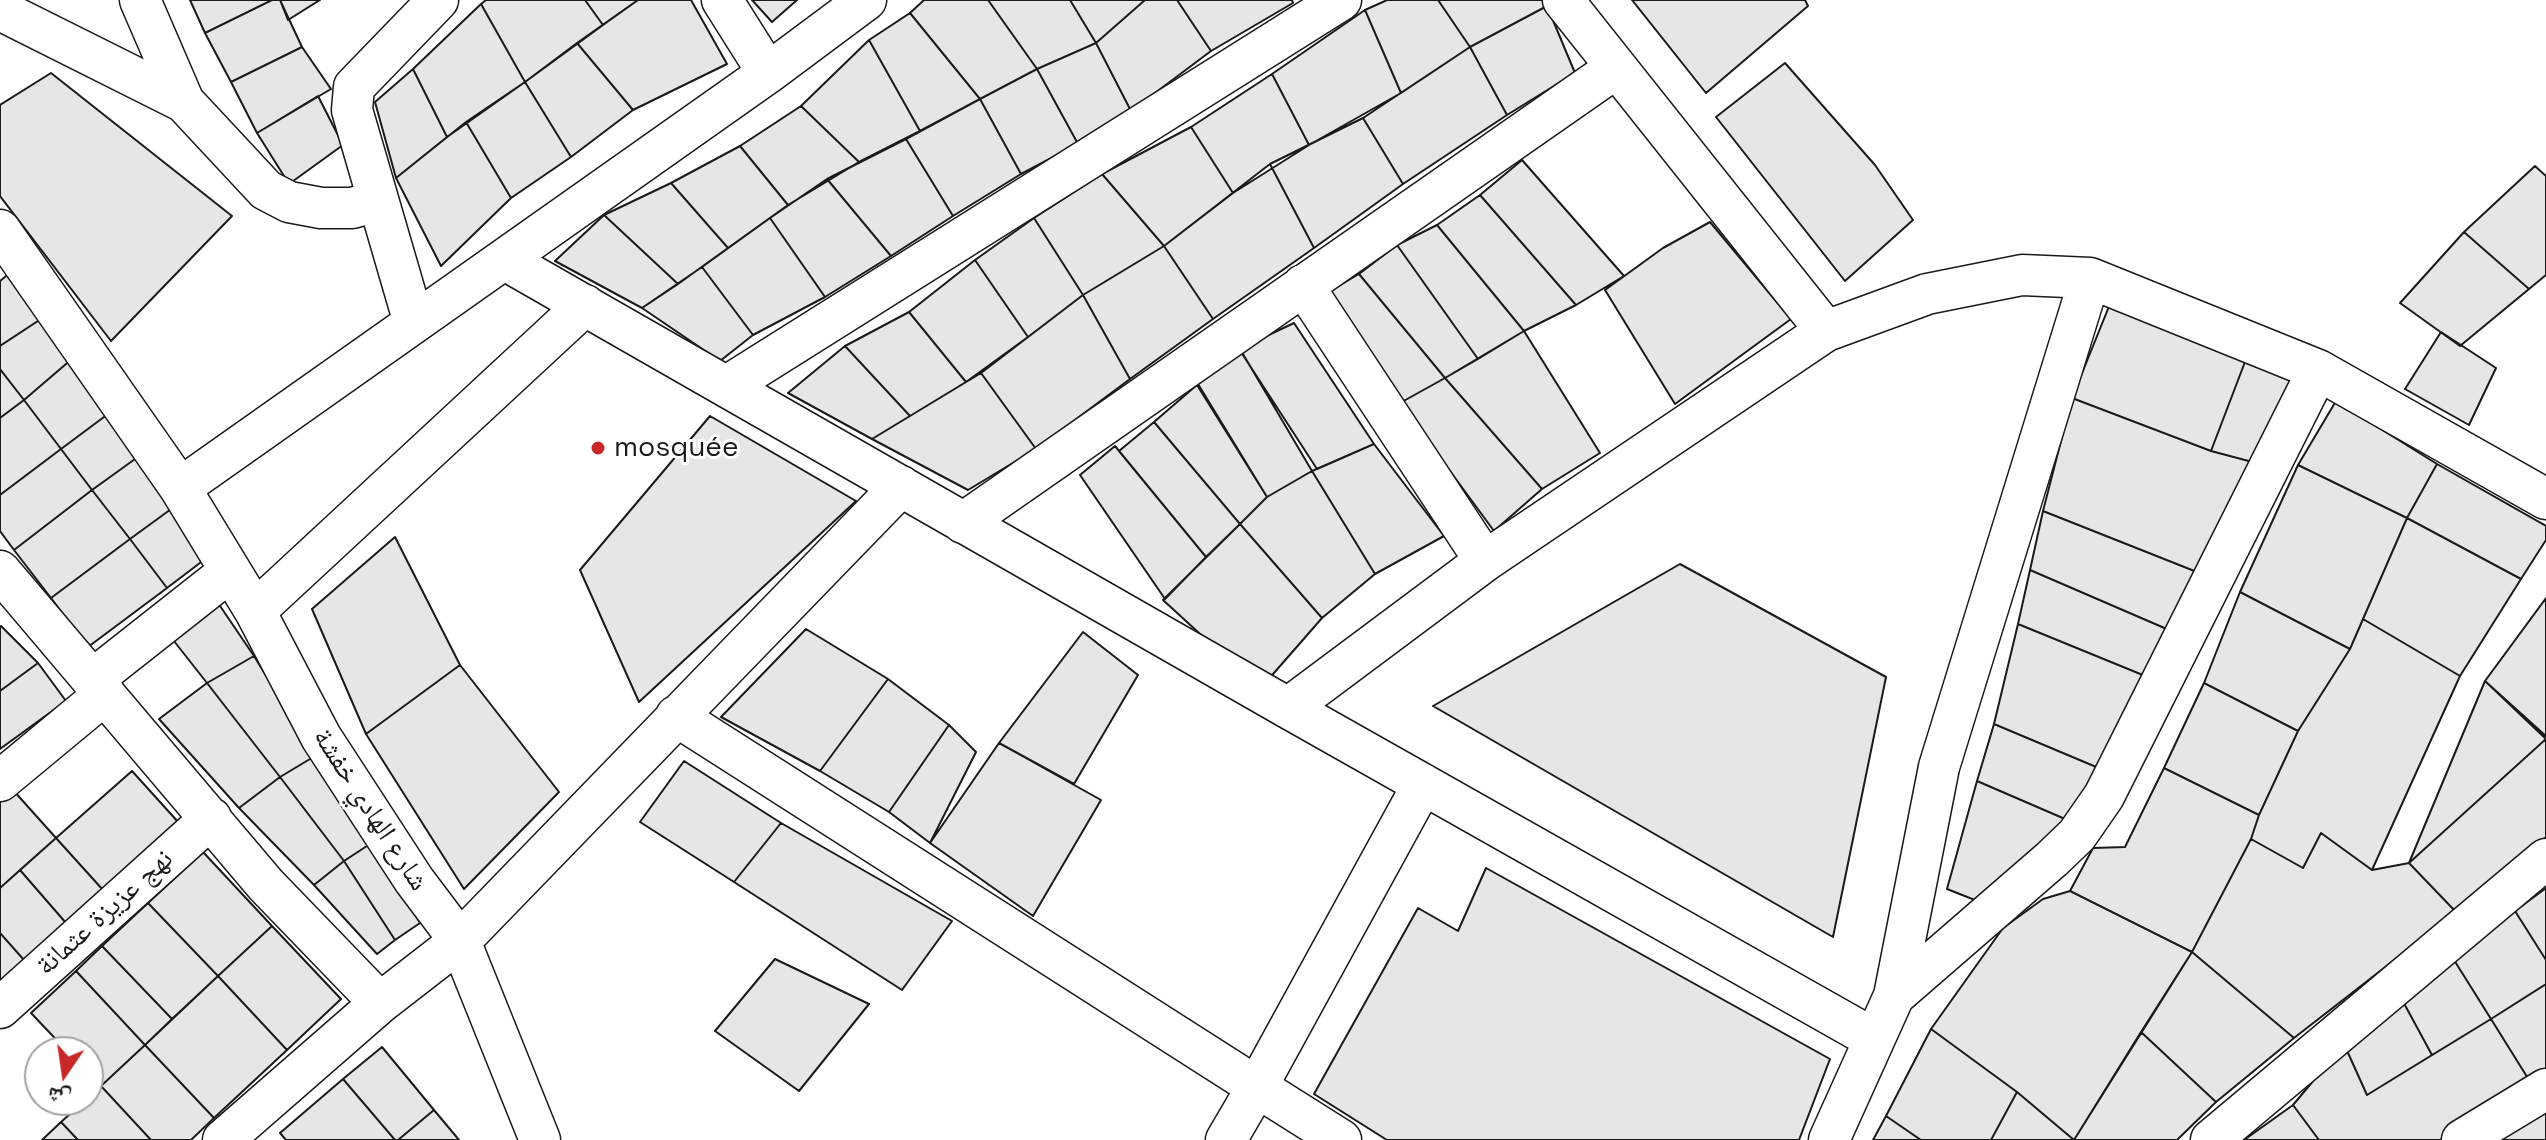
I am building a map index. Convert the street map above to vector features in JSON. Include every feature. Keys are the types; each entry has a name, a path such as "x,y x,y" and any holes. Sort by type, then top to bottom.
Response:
{"street":[{"path":"140,0 184,102 266,190 289,202 321,208 352,208 377,201"},
{"path":"414,323 352,110 354,87 438,0"},
{"path":"722,0 768,73"},
{"path":"180,488 768,73 866,0"},
{"path":"727,386 1341,0"},
{"path":"1563,0 1826,331"},
{"path":"0,10 184,102"},
{"path":"963,523 1616,68"},
{"name":"شارع الهادي خفشة","path":"0,230 180,488 255,611 321,737 414,880 460,941 540,1140"},
{"path":"505,260 1874,1039"},
{"path":"1288,708 1485,561 1826,331 1941,291 2022,275 2090,278 2318,370 2546,499"},
{"path":"1829,1140 1894,996 1939,767 2090,278"},
{"path":"1303,285 1485,561"},
{"path":"255,611 585,305"},
{"path":"1894,996 2052,859 2077,835 2104,796 2318,370"},
{"path":"223,1140 380,1003 460,941 901,486"},
{"path":"0,571 266,885 380,1003"},
{"path":"0,781 99,687 229,572"},
{"path":"676,716 1341,1140"},
{"path":"1226,1140 1423,784"},
{"name":"نهج عزيزة عثمانة","path":"0,1008 211,818"},
{"path":"2211,1140 2546,859"},
{"path":"2462,1140 2546,1089"}],"building":[{"path":"190,0 272,0 205,33"},
{"path":"272,0 280,0 302,47 231,82 205,33"},
{"path":"280,0 320,0 288,20"},
{"path":"486,0 585,0 603,25 525,82 481,4"},
{"path":"585,0 638,0 603,25"},
{"path":"638,0 691,0 727,64 633,110 577,43"},
{"path":"752,0 797,0 772,22"},
{"path":"924,0 988,0 1037,69 980,99 910,13"},
{"path":"988,0 1070,0 1096,43 1037,69"},
{"path":"1070,0 1145,0 1096,43"},
{"path":"1145,0 1177,0 1211,51 1131,111 1096,43"},
{"path":"1177,0 1292,0 1293,3 1211,51"},
{"path":"1387,0 1438,0 1470,47 1401,93 1365,10"},
{"path":"1438,0 1542,0 1547,6 1470,47"},
{"path":"1632,0 1805,0 1808,6 1706,93"},
{"path":"481,4 525,82 447,137 413,69"},
{"path":"1547,6 1575,73 1507,115 1470,47"},
{"path":"1365,10 1401,93 1309,145 1272,74"},
{"path":"910,13 980,99 920,131 869,40"},
{"path":"869,40 920,131 859,162 801,106"},
{"path":"577,43 633,110 571,157 525,82"},
{"path":"1096,43 1131,111 1078,144 1037,69"},
{"path":"302,47 331,89 257,133 231,82"},
{"path":"1470,47 1507,115 1403,184 1363,118"},
{"path":"1785,63 1875,165 1913,220 1845,281 1716,117"},
{"path":"413,69 447,137 396,178 375,102"},
{"path":"1037,69 1078,144 1021,174 980,99"},
{"path":"51,73 232,216 111,341 0,196 0,105"},
{"path":"1272,74 1309,145 1233,193 1191,127"},
{"path":"525,82 571,157 511,198 466,122"},
{"path":"318,96 343,145 289,184 257,133"},
{"path":"980,99 1021,174 953,216 906,139"},
{"path":"801,106 859,162 788,205 740,146"},
{"path":"1363,118 1403,184 1314,248 1270,164"},
{"path":"466,122 511,198 441,266 396,178"},
{"path":"1191,127 1233,193 1164,246 1102,174"},
{"path":"906,139 953,216 891,256 827,179"},
{"path":"740,146 788,205 728,248 671,183"},
{"path":"1522,160 1624,276 1576,305 1480,195"},
{"path":"1270,164 1314,248 1213,319 1164,246"},
{"path":"2535,166 2546,176 2546,275 2529,289 2464,232"},
{"path":"1102,174 1164,246 1083,295 1034,218"},
{"path":"827,179 891,256 825,297 770,218"},
{"path":"671,183 728,248 678,284 604,215"},
{"path":"1480,195 1576,305 1524,331 1437,225"},
{"path":"604,215 678,284 642,308 555,261"},
{"path":"770,218 825,297 753,335 702,267"},
{"path":"1034,218 1083,295 1028,337 975,260"},
{"path":"1710,222 1791,319 1675,404 1605,290 1663,248"},
{"path":"1437,225 1524,331 1478,359 1397,245"},
{"path":"2464,232 2529,289 2460,346 2400,303"},
{"path":"1397,245 1478,359 1445,378 1359,274"},
{"path":"1164,246 1213,319 1130,379 1083,295"},
{"path":"975,260 1028,337 966,382 909,312"},
{"path":"702,267 753,335 720,361 642,308"},
{"path":"11,272 44,317 0,346 0,281"},
{"path":"1359,274 1445,378 1400,403 1330,291"},
{"path":"1083,295 1130,379 1036,449 981,373"},
{"path":"2112,299 2248,354 2211,451 2072,398"},
{"path":"909,312 966,382 910,416 845,346"},
{"path":"44,317 73,358 24,400 0,369 0,346"},
{"path":"1294,323 1374,444 1317,469 1239,349"},
{"path":"1524,331 1600,453 1542,489 1445,378"},
{"path":"2441,332 2496,368 2469,425 2405,389"},
{"path":"845,346 910,416 872,439 788,393"},
{"path":"1240,349 1312,471 1267,497 1197,385"},
{"path":"2248,354 2300,381 2260,464 2211,451"},
{"path":"73,358 112,411 61,449 24,400"},
{"path":"0,369 24,400 0,418"},
{"path":"981,373 1036,449 968,490 872,439"},
{"path":"1445,378 1542,489 1494,531 1400,403"},
{"path":"1198,384 1267,497 1240,524 1154,422"},
{"path":"2072,398 2211,451 2260,464 2207,576 2043,511"},
{"path":"24,400 61,449 0,495 0,418"},
{"path":"2336,401 2437,464 2407,518 2298,465"},
{"path":"112,411 142,454 92,490 61,449"},
{"path":"710,416 856,501 639,702 580,570"},
{"path":"1154,422 1240,524 1206,557 1119,451"},
{"path":"1374,444 1444,536 1375,574 1312,471"},
{"path":"1115,446 1206,557 1165,599 1080,475"},
{"path":"61,449 92,490 14,550 0,531 0,495"},
{"path":"142,454 178,504 130,539 92,490"},
{"path":"2437,464 2546,526 2546,540 2521,579 2407,518"},
{"path":"2298,465 2407,518 2350,649 2240,592"},
{"path":"1312,471 1375,574 1322,618 1240,524 1267,497"},
{"path":"92,490 130,539 51,598 14,550"},
{"path":"178,504 213,553 167,588 130,539"},
{"path":"2043,511 2207,576 2176,633 2030,570"},
{"path":"2407,518 2521,579 2460,676 2363,619"},
{"path":"1240,524 1322,618 1260,689 1163,600"},
{"path":"395,537 460,665 366,734 312,609"},
{"path":"130,539 167,588 88,647 51,598"},
{"path":"1680,564 1886,677 1833,937 1433,706"},
{"path":"2030,570 2176,633 2155,680 2018,624"},
{"path":"2240,592 2350,649 2298,731 2204,683"},
{"path":"2546,598 2546,736 2485,681"},
{"path":"216,600 254,656 207,683 170,636"},
{"path":"2363,619 2460,676 2372,870 2321,833 2303,868 2251,839 2298,731 2350,649"},
{"path":"2018,624 2155,680 2101,769 1994,724"},
{"path":"0,627 38,663 0,691"},
{"path":"806,629 888,679 820,771 721,717"},
{"path":"1083,632 1138,675 1074,784 999,743"},
{"path":"254,656 315,756 280,777 207,683"},
{"path":"38,663 66,701 0,749 0,691"},
{"path":"460,665 559,792 464,889 366,734"},
{"path":"888,679 949,725 889,812 820,771"},
{"path":"2485,681 2546,739 2409,863"},
{"path":"207,683 280,777 239,808 159,719"},
{"path":"2204,683 2298,731 2259,815 2164,768"},
{"path":"1994,724 2101,769 2072,822 1977,781"},
{"path":"949,725 976,752 930,843 889,812"},
{"path":"2546,739 2546,837 2456,912 2409,863"},
{"path":"999,743 1101,800 1033,916 930,843"},
{"path":"315,756 373,842 344,861 280,777"},
{"path":"684,761 781,823 734,882 640,822"},
{"path":"2164,768 2259,815 2251,839 2192,952 2070,891 2093,848 2125,847"},
{"path":"132,771 179,823 103,890 56,838"},
{"path":"280,777 344,861 314,885 239,808"},
{"path":"1977,781 2072,822 1985,904 1947,889"},
{"path":"13,790 56,838 0,888 0,802"},
{"path":"781,823 952,921 902,990 734,882"},
{"path":"2321,833 2372,870 2409,863 2456,912 2294,1038 2192,952 2251,839 2303,868"},
{"path":"56,838 103,890 66,923 20,870"},
{"path":"373,842 420,923 395,940 344,861"},
{"path":"203,852 272,926 218,976 148,903"},
{"path":"344,861 395,940 377,954 314,885"},
{"path":"1486,868 1830,1059 1799,1140 1387,1140 1314,1094 1418,908 1458,931"},
{"path":"20,870 66,923 24,960 0,933 0,888"},
{"path":"2546,888 2546,960 2515,911"},
{"path":"2070,891 2192,952 2074,1140 2017,1092 1931,1029 2003,928 2043,899"},
{"path":"148,903 218,976 172,1019 102,946"},
{"path":"2515,911 2546,960 2546,984 2491,1019 2449,952"},
{"path":"272,926 341,999 287,1050 218,976"},
{"path":"0,933 24,960 0,982"},
{"path":"102,946 172,1019 145,1045 76,971"},
{"path":"2192,952 2294,1038 2216,1102 2141,1032"},
{"path":"2449,952 2491,1019 2432,1055 2400,996"},
{"path":"775,959 869,1004 799,1091 715,1031"},
{"path":"76,971 145,1045 104,1083 104,1036 53,1036 31,1013"},
{"path":"218,976 287,1050 214,1118 145,1045"},
{"path":"2546,984 2546,1080 2534,1088 2491,1019"},
{"path":"2400,996 2432,1055 2367,1095 2344,1044"},
{"path":"2491,1019 2534,1088 2440,1140 2319,1140 2293,1105 2344,1044 2367,1095"},
{"path":"1931,1029 2017,1092 1991,1140 1921,1140 1886,1116"},
{"path":"2141,1032 2216,1102 2177,1140 2074,1140"},
{"path":"145,1045 214,1118 191,1140 151,1140 104,1089 104,1083"},
{"path":"382,1047 434,1110 398,1140 343,1079"},
{"path":"343,1079 395,1140 286,1140 280,1133"},
{"path":"104,1089 151,1140 78,1140 61,1122 68,1116 104,1116"},
{"path":"2017,1092 2074,1140 1991,1140"},
{"path":"2293,1105 2319,1140 2244,1140"},
{"path":"434,1110 459,1140 398,1140"},
{"path":"2546,1110 2546,1140 2501,1140"},
{"path":"1886,1116 1921,1140 1873,1140"},
{"path":"61,1122 78,1140 42,1140"}],"place":[{"name":"mosquée","path":"598,448"}]}
